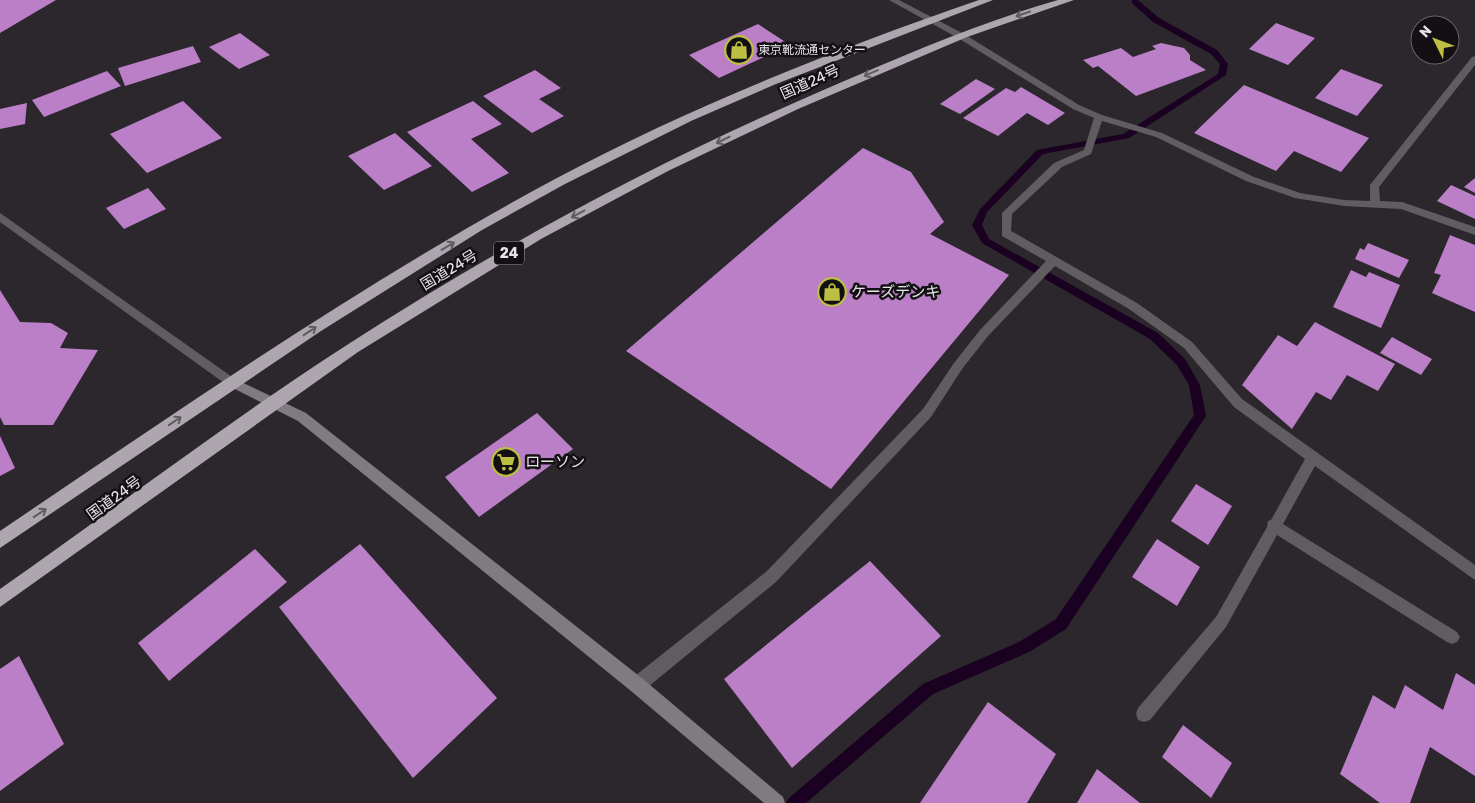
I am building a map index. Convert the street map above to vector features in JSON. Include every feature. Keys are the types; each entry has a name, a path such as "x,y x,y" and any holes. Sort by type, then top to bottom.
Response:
{"highway":[{"name":"国道24号","path":"0,540 231,382 326,320 509,210 645,138 780,78 988,0"},
{"name":"国道24号","path":"0,599 273,403 355,347 539,234 678,162 810,98 961,36 1069,0"}],"street":[{"path":"893,0 961,36 1076,107 1098,117 1160,135 1250,179 1299,196 1344,203 1375,203 1402,206 1475,231"},
{"path":"1375,203 1374,187 1475,59"},
{"path":"1098,117 1088,152 1058,165 1007,213 1006,233 1050,264 1133,306 1188,345 1238,403 1475,573"},
{"path":"0,218 231,382 302,417 637,685 772,799"},
{"path":"637,685 771,577 927,413 968,353 1050,264"},
{"path":"1144,714 1221,622 1313,457"},
{"path":"1273,526 1452,637"}],"building":[{"path":"0,0 56,0 0,33"},
{"path":"1276,23 1315,38 1288,65 1249,49"},
{"path":"758,24 790,45 719,78 689,55"},
{"path":"240,33 270,55 239,69 209,47"},
{"path":"1161,43 1184,48 1190,55 1190,60 1206,70 1136,96 1098,66 1093,68 1083,60 1121,48 1133,57 1156,49 1152,46"},
{"path":"193,46 201,62 125,86 118,68"},
{"path":"1341,69 1383,85 1357,116 1315,98"},
{"path":"535,70 561,88 539,99 564,116 532,133 483,96"},
{"path":"107,71 121,86 44,117 32,100"},
{"path":"976,79 995,89 960,114 940,104"},
{"path":"1244,85 1369,138 1341,172 1294,151 1276,171 1194,133"},
{"path":"1021,87 1065,113 1048,125 1027,113 998,136 963,118 1006,88 1015,92"},
{"path":"183,101 222,138 147,173 110,134"},
{"path":"473,101 502,124 471,139 509,173 472,192 407,132"},
{"path":"27,103 25,124 0,129 0,109"},
{"path":"395,133 432,166 384,190 348,156"},
{"path":"863,148 911,172 944,222 930,234 1009,275 831,489 626,351"},
{"path":"1475,178 1475,193 1464,187"},
{"path":"1451,185 1475,196 1475,219 1437,201"},
{"path":"148,188 166,209 124,229 106,208"},
{"path":"1450,235 1475,245 1475,312 1432,293 1441,275 1434,273"},
{"path":"1368,243 1409,260 1399,278 1355,259 1360,248 1364,250"},
{"path":"1351,270 1366,277 1369,272 1400,285 1381,328 1333,307"},
{"path":"0,290 20,322 51,323 68,333 60,348 98,350 53,425 4,425 0,417"},
{"path":"1315,322 1395,364 1378,391 1347,375 1331,400 1316,392 1292,429 1242,385 1278,335 1297,346"},
{"path":"1392,337 1432,359 1421,375 1380,353"},
{"path":"537,413 573,449 479,517 445,477"},
{"path":"0,436 15,468 0,476"},
{"path":"1196,484 1232,506 1208,545 1171,521"},
{"path":"1157,539 1200,567 1177,606 1132,577"},
{"path":"360,544 497,698 413,778 279,607"},
{"path":"255,549 287,582 169,681 138,643"},
{"path":"870,561 941,636 792,768 724,679"},
{"path":"19,656 64,744 0,791 0,669"},
{"path":"1456,673 1475,685 1475,776 1430,747 1410,803 1380,803 1340,774 1373,695 1395,709 1405,685 1443,710"},
{"path":"988,702 1056,754 1027,803 920,803"},
{"path":"1183,725 1232,763 1211,798 1162,757"},
{"path":"1097,769 1140,803 1077,803"}],"waterway":[{"path":"794,803 928,689 1024,647 1061,624 1200,416 1194,385 1181,362 1154,336 985,241 977,225 983,211 1040,152 1126,136 1222,75 1224,64 1214,52 1156,20 1135,1"}],"place":[{"name":"東京靴流通センター","path":"739,50"},
{"name":"ケーズデンキ","path":"832,292"},
{"name":"ローソン","path":"506,462"}]}
